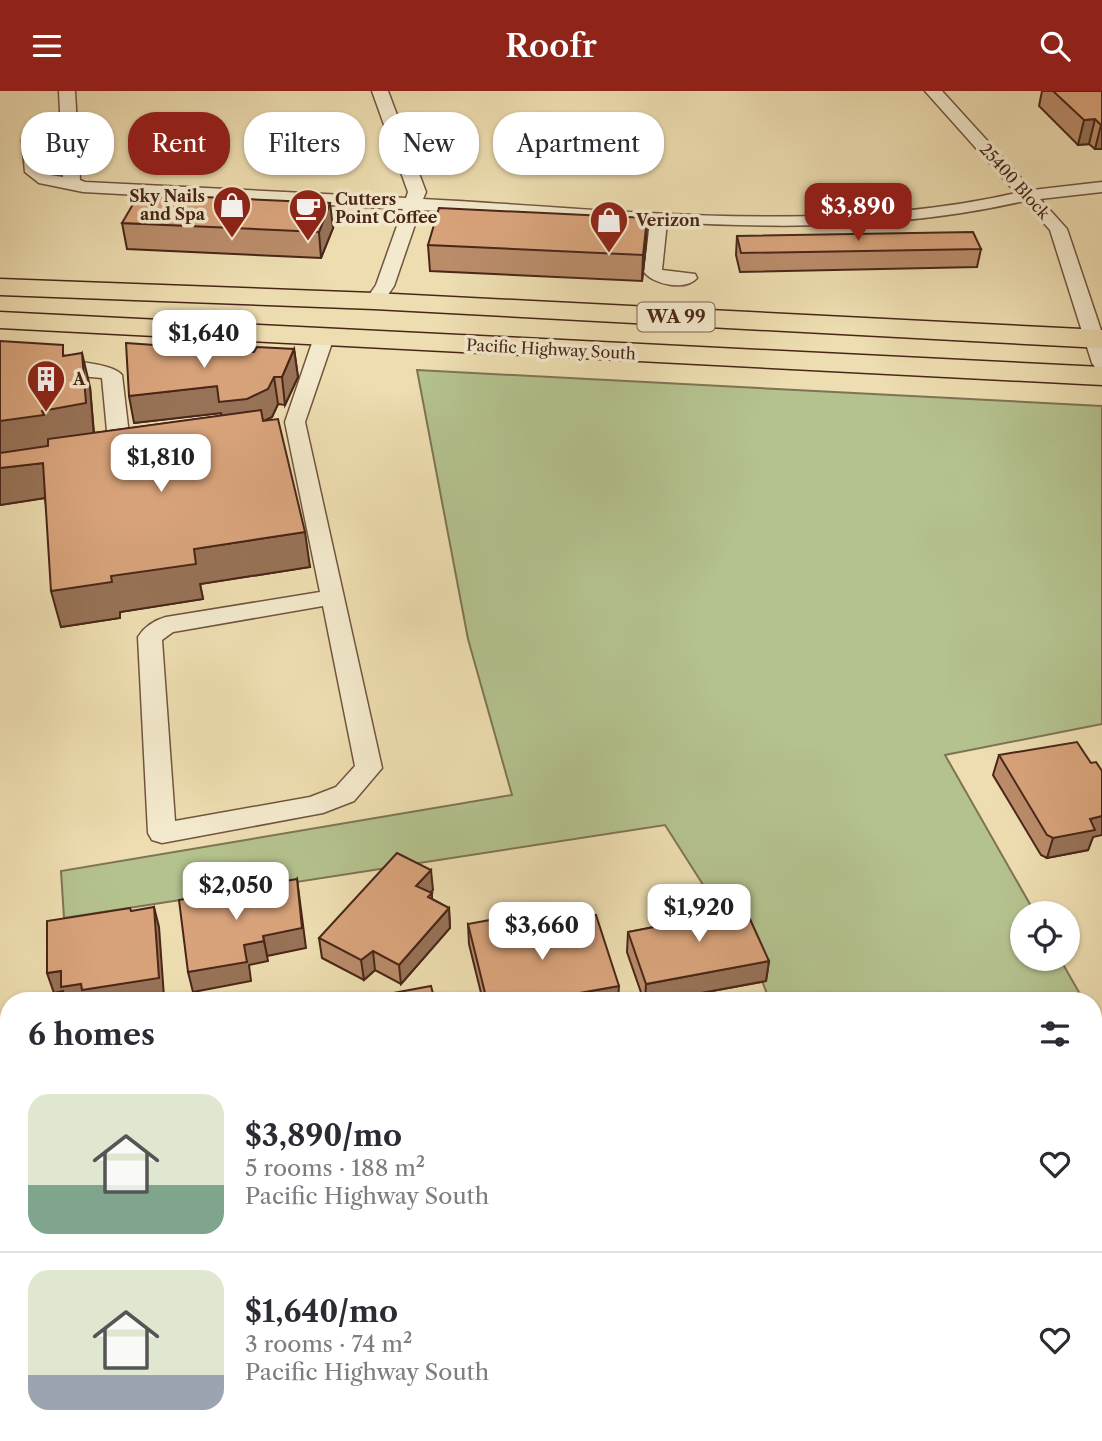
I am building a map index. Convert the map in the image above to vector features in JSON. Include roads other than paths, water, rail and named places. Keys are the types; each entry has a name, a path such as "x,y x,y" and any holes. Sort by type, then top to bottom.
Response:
{"main road":[{"name":"WA 99","path":"0,287 374,301 1100,347"},
{"name":"Pacific Highway South","path":"0,320 1102,376"}],"lane":[{"path":"67,91 67,112"},
{"path":"374,301 385,286 417,192 380,91"},
{"name":"25400 Block","path":"933,91 1058,229 1100,347"},
{"path":"38,175 83,187 413,206 754,221 880,218 977,207 1029,195 1102,187"},
{"path":"71,175 72,183"},
{"path":"659,218 653,272 663,278 688,278"},
{"path":"324,337 295,422 289,430 332,597 369,768 345,794 313,806 162,833 150,637 166,625 332,597"},
{"path":"0,363 100,371 112,375 120,452"},
{"path":"93,456 147,449"}],"place":[{"name":"Sky Nails and Spa","path":"232,239"},
{"name":"Cutters Point Coffee","path":"308,242"},
{"name":"Verizon","path":"609,254"},
{"name":"A","path":"46,413"}]}
